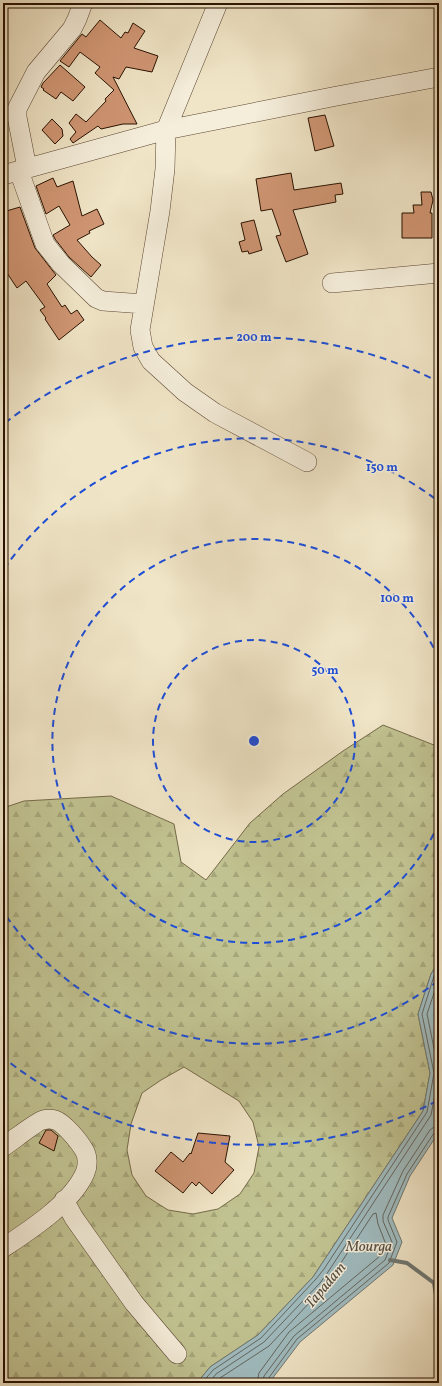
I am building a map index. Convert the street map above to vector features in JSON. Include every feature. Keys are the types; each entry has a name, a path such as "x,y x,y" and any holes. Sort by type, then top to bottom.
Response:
{"street":[{"path":"83,3 72,29 36,72 17,109 16,171 45,244 61,264 96,298 103,301 144,304"},
{"path":"218,3 166,130 165,169 160,211 140,330 143,347 151,361 185,392 215,413 307,462"},
{"path":"16,171 166,130 336,96 439,78"},
{"path":"332,283 439,273"},
{"path":"3,1248 40,1224 77,1187 86,1172 88,1160 85,1150 65,1126 54,1119 42,1120 8,1138"},
{"path":"64,1200 74,1218 134,1303 177,1354"}],"green space":[{"path":"383,725 439,747 439,961 431,974 418,1014 430,1073 423,1111 313,1277 258,1335 210,1367 197,1383 3,1383 3,808 24,801 111,796 174,824 181,862 206,880 250,823 283,794 343,751","holes":["184,1067 239,1101 253,1122 259,1147 254,1173 240,1194 218,1209 193,1214 168,1210 146,1196 132,1175 127,1150 131,1124 142,1093"]}],"water":[{"name":"Mourga","path":"439,961 439,1132 410,1176 392,1218 402,1242 393,1265 300,1342 269,1383 197,1383 210,1367 258,1335 313,1277 423,1111 430,1073 418,1014 431,974"}],"building":[{"path":"100,20 121,38 125,32 128,33 133,23 145,31 134,48 158,56 152,72 126,67 119,79 113,77 137,124 123,124 101,129 98,126 73,143 70,139 76,132 69,123 76,114 86,122 106,101 105,99 114,90 95,73 100,67 80,52 69,67 60,61 82,34 86,37"},
{"path":"60,65 85,87 73,101 61,92 56,99 41,87"},
{"path":"325,115 334,146 315,151 308,118"},
{"path":"52,119 62,129 63,136 55,144 42,130"},
{"path":"291,173 294,190 341,183 343,194 335,195 336,202 293,210 308,254 286,262 276,236 281,235 272,209 261,211 256,179"},
{"path":"53,178 57,187 73,181 82,216 97,209 104,224 89,231 90,233 77,240 101,265 91,277 69,257 53,235 70,225 59,206 46,214 36,186"},
{"path":"421,192 431,192 433,200 430,213 432,213 432,238 402,238 402,213 414,213 413,205 422,205"},
{"path":"20,207 35,248 56,275 47,284 62,307 65,305 71,314 77,310 84,320 59,340 40,310 45,307 26,281 17,288 3,267 3,212"},
{"path":"254,220 262,250 249,254 248,251 242,252 239,242 245,240 241,223"},
{"path":"46,1130 51,1130 58,1136 54,1151 39,1143"},
{"path":"198,1133 230,1136 225,1162 234,1170 212,1194 199,1182 196,1186 192,1182 183,1193 155,1171 171,1152 183,1162 190,1153 191,1154"}],"waterway":[{"path":"390,1260 407,1263 434,1283 439,1314"}],"water label":[{"name":"Tapadam","path":"325,1285"}]}
